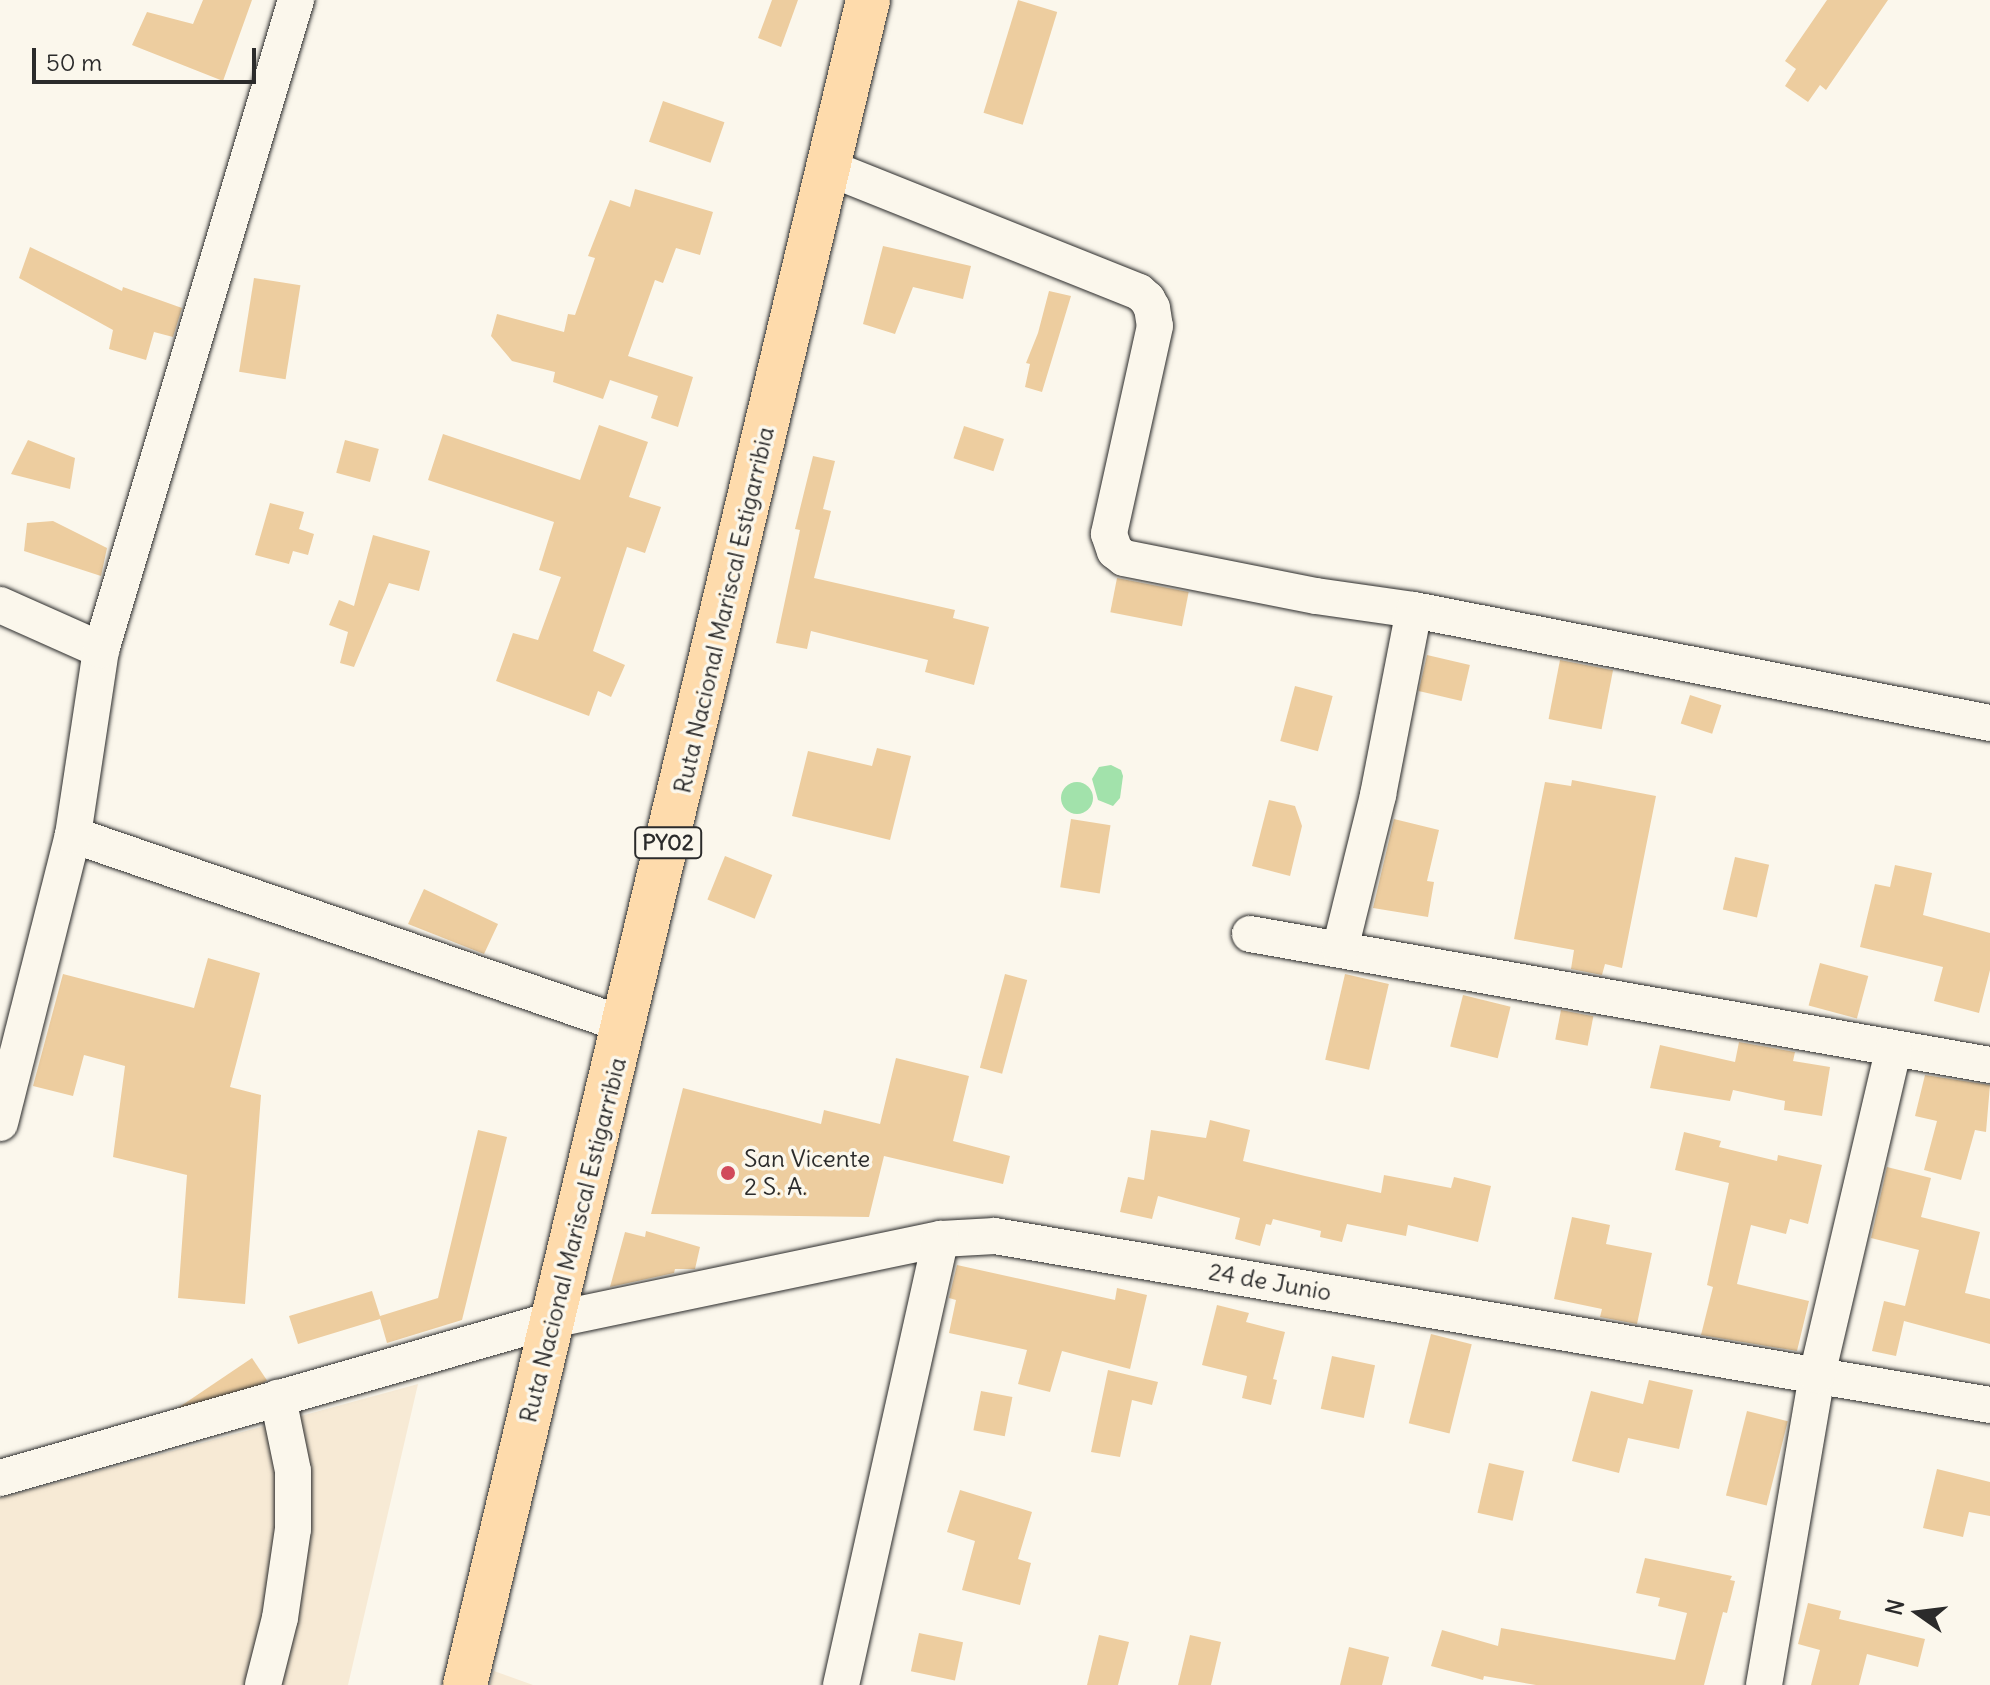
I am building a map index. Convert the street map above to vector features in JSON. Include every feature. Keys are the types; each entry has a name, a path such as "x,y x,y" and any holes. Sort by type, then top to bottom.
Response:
{"main road":[{"name":"Ruta Nacional Mariscal Estigarribia","path":"465,1685 868,0"}],"street":[{"path":"0,1123 73,835 101,650 296,0"},
{"path":"829,168 1139,292 1147,299 1155,326 1109,534 1119,555 1316,596 1414,610 1990,723"},
{"path":"0,605 101,650"},
{"path":"1340,949 1378,795 1414,610"},
{"path":"73,835 625,1025"},
{"path":"1250,934 1990,1065"},
{"path":"1764,1685 1817,1375 1893,1050"},
{"name":"24 de Junio","path":"0,1478 552,1320 941,1239 995,1236 1990,1405"},
{"path":"841,1685 941,1239"},
{"path":"263,1685 280,1618 293,1529 293,1471 278,1398"}],"shaded area":[{"path":"418,1384 348,1685 0,1685 0,1498"},
{"path":"494,1671 533,1685 490,1685"}],"green space":[{"path":"1111,765 1121,770 1123,776 1120,798 1113,806 1098,800 1092,779 1099,767"},
{"path":"1077,782 1088,787 1093,798 1088,809 1077,814 1066,809 1061,798 1066,787"}],"building":[{"path":"203,0 252,0 223,81 132,45 147,12 193,24"},
{"path":"772,0 798,0 781,47 758,38"},
{"path":"1018,0 1057,12 1023,125 984,113"},
{"path":"1827,0 1888,0 1826,90 1820,85 1808,102 1785,86 1796,69 1785,61"},
{"path":"663,101 724,122 710,163 649,142"},
{"path":"635,189 713,212 700,255 676,248 663,283 655,280 628,356 693,377 678,427 651,418 658,396 610,380 603,399 553,382 555,372 512,361 491,336 497,314 564,332 568,314 575,315 595,258 588,256 610,200 630,207"},
{"path":"883,246 971,266 963,299 913,287 895,334 863,324"},
{"path":"30,247 122,291 123,287 182,308 173,337 154,332 146,360 109,349 113,330 19,278"},
{"path":"254,278 300,285 286,379 239,372"},
{"path":"1049,291 1071,296 1042,392 1025,387 1030,364 1026,363"},
{"path":"599,425 648,442 629,497 661,507 645,553 627,547 593,651 625,665 611,697 598,691 589,716 496,681 513,633 538,640 561,577 539,570 554,522 428,480 443,434 580,480"},
{"path":"964,426 1004,439 993,471 953,458"},
{"path":"28,440 75,458 70,489 11,474"},
{"path":"345,440 379,449 370,482 336,473"},
{"path":"813,456 835,461 823,509 831,511 814,578 955,610 953,618 989,627 974,685 925,672 928,660 811,631 807,649 776,643 800,530 795,529"},
{"path":"270,503 304,512 299,529 314,534 308,555 293,551 289,564 255,555"},
{"path":"53,521 107,548 101,576 24,551 27,523"},
{"path":"373,535 430,551 419,591 389,583 354,667 340,663 348,632 329,625 339,600 354,606"},
{"path":"1117,578 1189,592 1182,626 1110,612"},
{"path":"1427,655 1470,665 1462,701 1419,691"},
{"path":"1560,660 1613,670 1602,729 1549,719"},
{"path":"1295,686 1333,696 1318,751 1280,741"},
{"path":"1690,695 1721,705 1712,734 1681,724"},
{"path":"877,748 911,756 890,840 792,816 808,751 872,766"},
{"path":"1572,780 1656,796 1622,968 1605,964 1602,975 1571,969 1574,950 1514,939 1545,782 1571,786"},
{"path":"1269,800 1295,806 1302,826 1290,876 1252,866"},
{"path":"1071,819 1111,825 1100,893 1060,887"},
{"path":"1394,819 1439,830 1427,881 1434,882 1428,917 1373,908"},
{"path":"725,856 772,875 755,919 707,900"},
{"path":"1735,857 1769,865 1757,917 1723,910"},
{"path":"1895,865 1932,873 1923,915 1990,933 1990,970 1979,1013 1934,1001 1943,967 1860,947 1875,884 1890,887"},
{"path":"424,889 498,924 484,954 408,924"},
{"path":"208,958 260,973 230,1087 261,1095 245,1304 178,1298 187,1175 113,1157 125,1066 84,1055 73,1096 33,1086 63,974 194,1008"},
{"path":"1820,963 1868,976 1857,1018 1809,1006"},
{"path":"1005,974 1027,980 1002,1074 980,1068"},
{"path":"1345,974 1389,984 1369,1070 1325,1060"},
{"path":"1463,995 1511,1007 1498,1058 1450,1046"},
{"path":"1561,1010 1593,1016 1588,1046 1555,1039"},
{"path":"1739,1042 1795,1052 1793,1061 1830,1067 1822,1116 1784,1110 1785,1101 1733,1090 1730,1101 1650,1088 1660,1045 1735,1062"},
{"path":"896,1058 969,1076 953,1141 1010,1156 1003,1184 884,1156 869,1217 651,1214 683,1088 821,1124 824,1110 880,1124"},
{"path":"1925,1075 1990,1085 1986,1132 1975,1130 1961,1180 1924,1170 1937,1121 1915,1116"},
{"path":"1210,1120 1250,1130 1243,1161 1305,1176 1381,1193 1384,1175 1451,1188 1454,1177 1491,1186 1478,1242 1408,1225 1406,1236 1347,1224 1342,1242 1320,1237 1321,1231 1273,1219 1271,1225 1266,1224 1260,1246 1235,1239 1240,1218 1158,1196 1152,1219 1120,1212 1128,1177 1144,1180 1151,1130 1206,1138"},
{"path":"478,1130 507,1137 462,1320 387,1343 380,1319 298,1344 289,1316 372,1291 380,1316 438,1298"},
{"path":"1684,1132 1721,1141 1719,1147 1777,1161 1778,1155 1822,1165 1808,1224 1790,1219 1786,1234 1751,1225 1737,1284 1809,1301 1797,1351 1701,1335 1713,1287 1707,1285 1729,1183 1675,1170"},
{"path":"1887,1167 1931,1178 1921,1217 1980,1232 1965,1293 1990,1299 1990,1344 1904,1321 1896,1356 1872,1351 1884,1301 1905,1306 1919,1250 1871,1238"},
{"path":"1572,1217 1610,1225 1606,1244 1652,1253 1637,1324 1600,1317 1602,1309 1554,1299"},
{"path":"646,1231 700,1247 695,1269 675,1269 674,1273 610,1287 625,1232 645,1237"},
{"path":"957,1265 1115,1300 1117,1288 1147,1295 1130,1369 1062,1351 1050,1392 1018,1384 1027,1350 949,1333 956,1300 949,1298"},
{"path":"1217,1305 1249,1313 1246,1322 1285,1332 1273,1379 1277,1380 1271,1405 1242,1398 1247,1376 1202,1365"},
{"path":"1431,1334 1472,1344 1449,1433 1409,1423"},
{"path":"1332,1356 1375,1365 1364,1418 1321,1409"},
{"path":"252,1358 267,1380 183,1437 167,1415"},
{"path":"1108,1370 1158,1382 1152,1405 1132,1400 1120,1457 1091,1452"},
{"path":"1649,1380 1693,1390 1679,1449 1628,1438 1619,1473 1572,1461 1591,1391 1643,1404"},
{"path":"981,1391 1012,1397 1005,1436 973,1430"},
{"path":"1747,1411 1788,1421 1767,1506 1726,1495"},
{"path":"1489,1463 1524,1471 1513,1521 1478,1513"},
{"path":"1937,1469 1990,1482 1990,1516 1969,1512 1963,1537 1923,1528"},
{"path":"960,1490 1032,1512 1018,1559 1031,1563 1020,1605 962,1590 975,1541 947,1532"},
{"path":"1645,1558 1732,1576 1730,1580 1735,1581 1727,1613 1723,1612 1704,1685 1536,1685 1484,1676 1483,1680 1431,1666 1442,1630 1498,1646 1501,1628 1675,1660 1687,1613 1658,1606 1660,1598 1636,1593"},
{"path":"1808,1603 1841,1611 1839,1619 1925,1639 1918,1667 1867,1654 1859,1685 1811,1685 1820,1650 1798,1644"},
{"path":"919,1633 963,1642 955,1681 911,1671"},
{"path":"1099,1635 1129,1642 1118,1685 1087,1685"},
{"path":"1190,1635 1221,1642 1211,1685 1178,1685"},
{"path":"1349,1647 1389,1657 1382,1685 1340,1685"}],"place":[{"name":"San Vicente 2 S. A.","path":"728,1173"}]}
